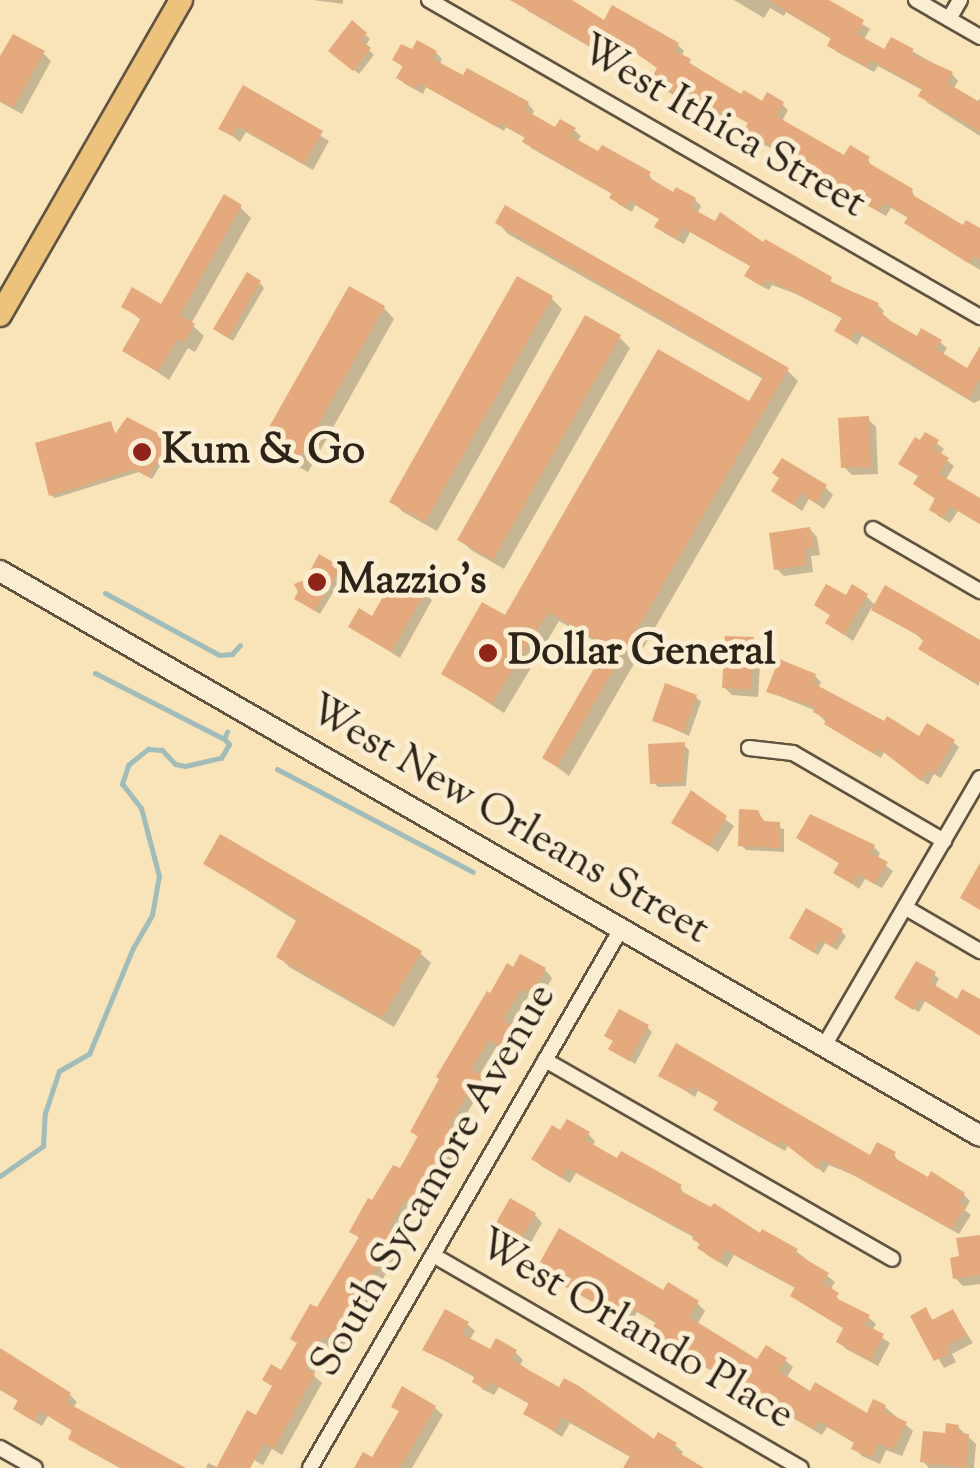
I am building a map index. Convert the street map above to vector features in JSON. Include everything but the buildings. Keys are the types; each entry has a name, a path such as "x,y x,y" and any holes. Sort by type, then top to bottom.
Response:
{"main road":[{"path":"0,315 181,0"},
{"name":"West New Orleans Street","path":"0,571 980,1136"}],"street":[{"name":"West Ithica Street","path":"429,0 980,317"},
{"path":"916,0 980,37"},
{"path":"950,19 960,0"},
{"path":"872,529 980,591"},
{"path":"749,748 793,752 944,841"},
{"path":"824,1046 980,778"},
{"path":"906,908 980,951"},
{"name":"South Sycamore Avenue","path":"310,1468 621,929"},
{"path":"545,1060 892,1259"},
{"name":"West Orlando Place","path":"432,1255 802,1468"},
{"path":"0,1448 35,1468"}],"waterway":[{"path":"105,593 219,655 232,654 240,645"},
{"path":"95,673 224,739"},
{"path":"0,1176 43,1146 45,1113 59,1071 89,1054 133,948 152,915 159,876 141,808 122,784 128,765 148,749 162,750 175,764 185,766 221,758 229,744 224,739 227,732"},
{"path":"277,769 473,872"}],"place":[{"name":"Kum & Go","path":"142,452"},
{"name":"Mazzio's","path":"317,582"},
{"name":"Dollar General","path":"488,653"}]}
